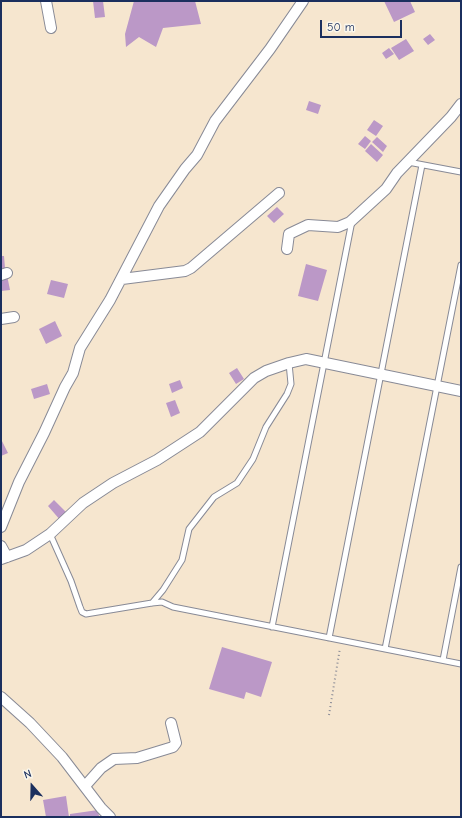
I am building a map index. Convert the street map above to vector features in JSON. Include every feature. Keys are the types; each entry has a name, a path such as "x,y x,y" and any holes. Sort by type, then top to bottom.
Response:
{"street":[{"path":"46,1 51,28"},
{"path":"1,527 19,482 73,373 80,348 122,279 159,206 185,169 197,155 215,121 270,49 303,1"},
{"path":"286,249 290,234 308,225 338,227 353,219 386,189 397,173 451,117 461,104"},
{"path":"122,279 185,271 191,268 279,193"},
{"path":"1,319 14,317"},
{"path":"1,546 4,558 26,550 50,534 87,500 113,483 157,460 200,432 254,378 266,371 289,362 306,359 461,391"},
{"path":"1,697 30,722 62,757 101,808 110,817"},
{"path":"85,786 102,768 114,759 137,758 173,747 176,743 171,723"}],"lane":[{"path":"408,162 461,172"},
{"path":"329,638 422,165"},
{"path":"272,627 353,219"},
{"path":"385,649 461,266"},
{"path":"152,603 163,590 182,560 189,529 214,498 236,483 253,459 266,427 287,394 291,384 289,362"},
{"path":"50,534 71,581 82,612 86,614 162,602 173,607 461,664"},
{"path":"443,660 461,567"}],"path":[{"path":"329,715 341,640"}],"building":[{"path":"93,1 103,1 105,17 95,18"},
{"path":"134,1 195,1 201,24 163,28 156,47 139,37 126,47 125,34"},
{"path":"384,1 410,1 415,12 394,22"},
{"path":"430,34 435,40 428,45 423,39"},
{"path":"406,39 414,51 399,60 391,48"},
{"path":"389,48 394,54 386,59 382,53"},
{"path":"309,101 321,105 318,114 306,110"},
{"path":"374,120 383,126 376,136 367,130"},
{"path":"365,136 371,141 365,149 358,144"},
{"path":"377,137 387,146 383,152 372,142"},
{"path":"371,144 383,155 377,162 365,151"},
{"path":"277,207 284,214 274,223 267,216"},
{"path":"1,256 4,256 5,268 1,269"},
{"path":"306,264 327,270 318,301 298,296"},
{"path":"7,275 10,290 1,291 1,276"},
{"path":"51,280 68,284 64,298 47,294"},
{"path":"55,321 62,336 46,344 39,329"},
{"path":"237,368 244,379 236,384 229,373"},
{"path":"180,380 183,388 172,393 169,384"},
{"path":"47,384 50,394 34,399 31,389"},
{"path":"175,400 180,413 171,417 166,403"},
{"path":"1,439 8,453 1,456"},
{"path":"54,500 68,514 61,521 48,506"},
{"path":"222,647 272,662 261,697 246,692 244,699 209,689"},
{"path":"66,796 69,817 46,817 43,800"},
{"path":"98,810 99,816 70,817 70,814"}]}
